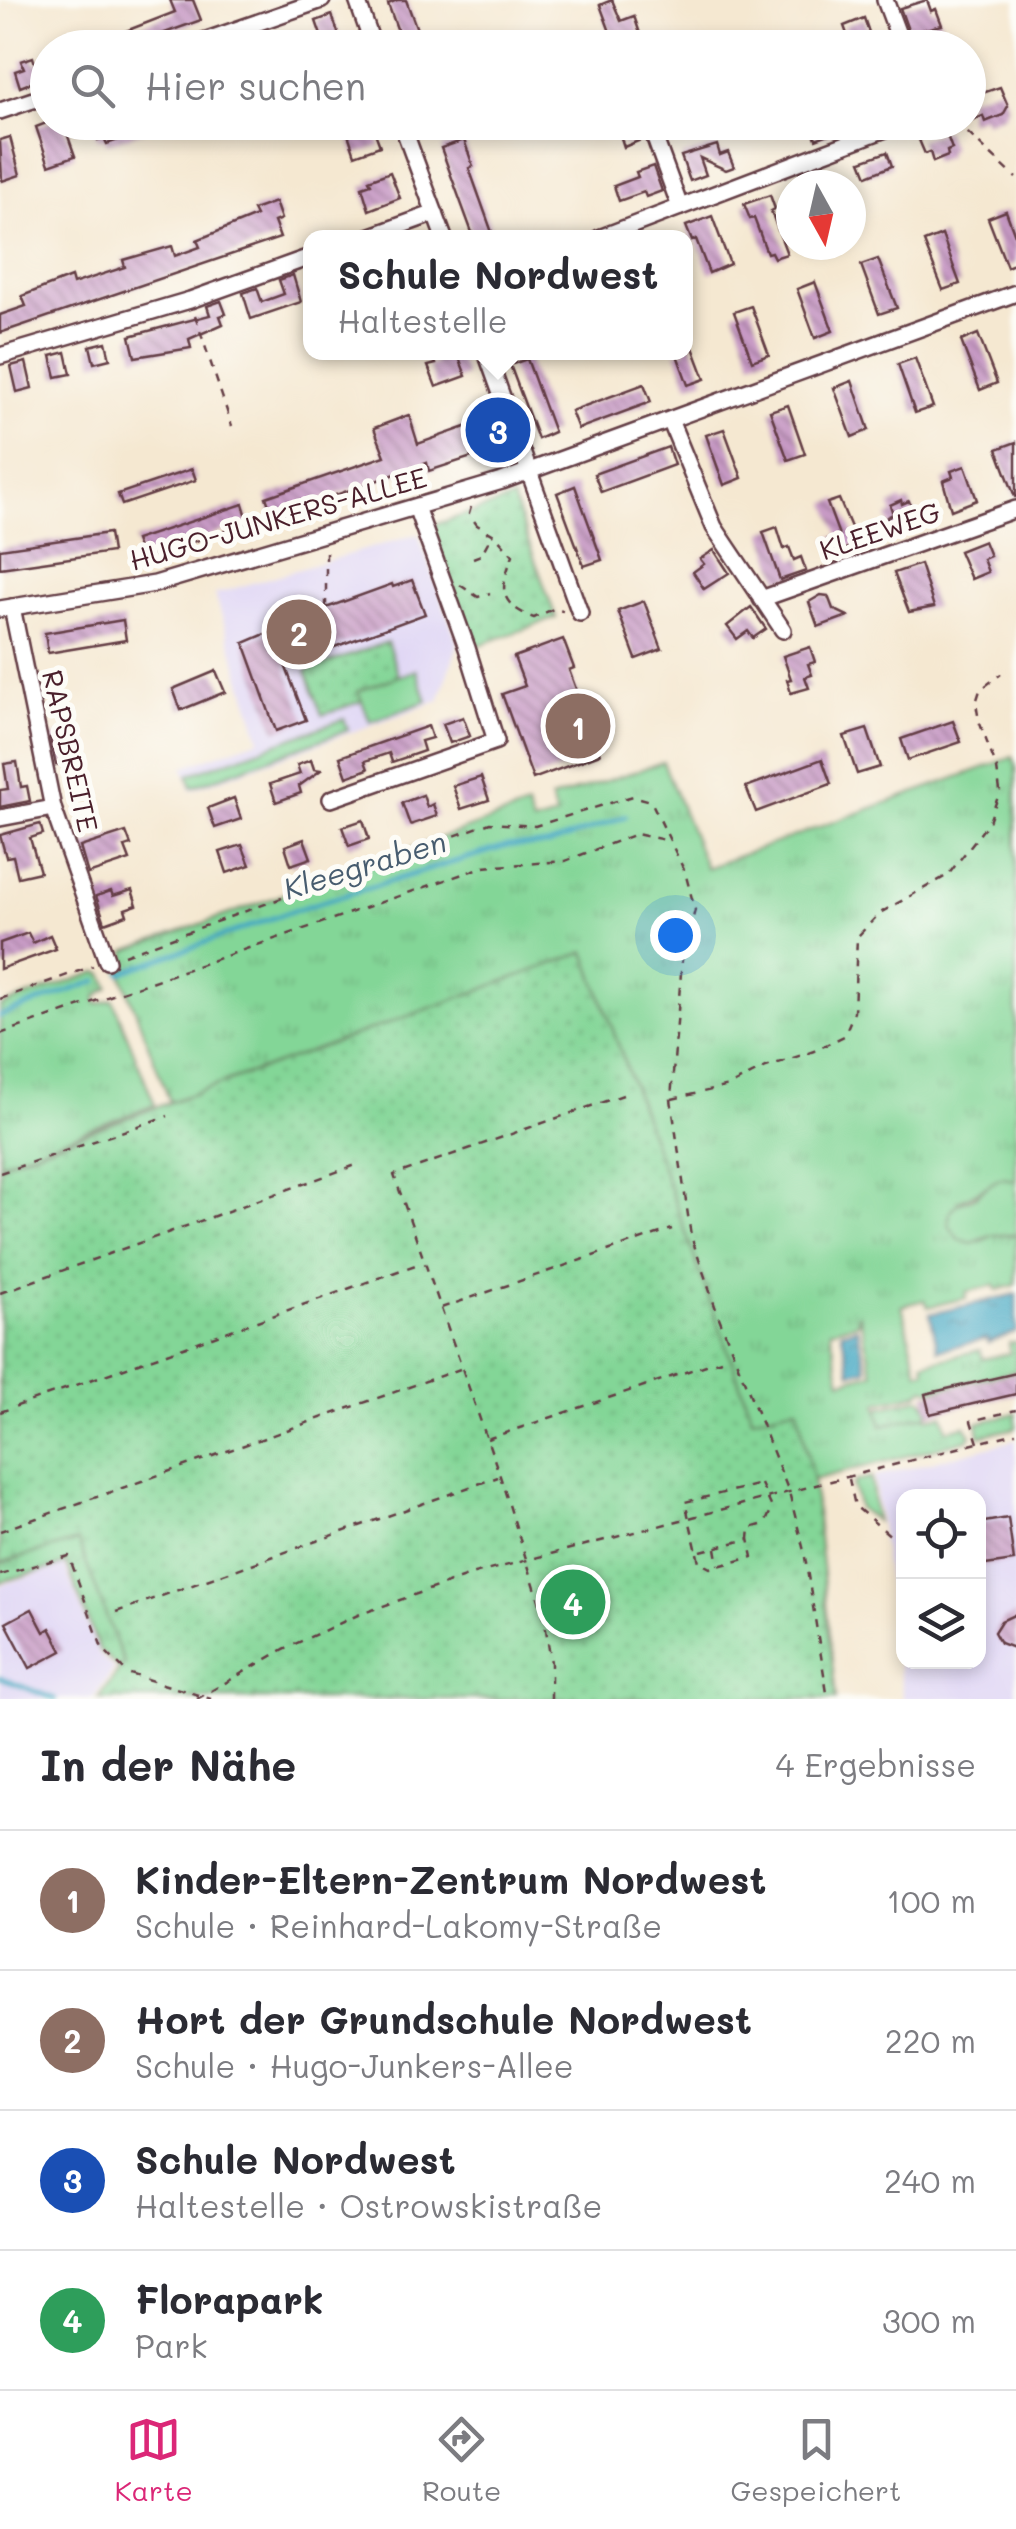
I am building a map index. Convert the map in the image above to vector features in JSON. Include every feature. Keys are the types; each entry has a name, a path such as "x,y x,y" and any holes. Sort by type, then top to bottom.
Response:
{"street":[{"path":"236,30 322,0"},
{"path":"356,0 367,30"},
{"path":"885,0 896,30"},
{"path":"0,111 30,101"},
{"path":"408,140 441,230"},
{"path":"655,140 680,208"},
{"path":"621,230 857,140"},
{"path":"388,230 434,213"},
{"path":"0,356 190,300 303,260"},
{"name":"HUGO-JUNKERS-ALLEE","path":"6,608 155,584 528,473 1016,293"},
{"path":"489,360 580,613"},
{"path":"670,420 714,526 783,630"},
{"path":"330,800 496,741 416,506"},
{"name":"KLEEWEG","path":"761,599 1016,510"},
{"name":"RAPSBREITE","path":"6,608 53,808 107,962"},
{"path":"0,818 53,808"}],"path":[{"path":"975,140 1016,178"},
{"path":"190,300 232,426"},
{"path":"474,502 468,514 514,556 503,579 504,595 514,610 534,618 553,609 580,613"},
{"path":"472,558 481,555 488,542 487,530"},
{"path":"326,546 326,608"},
{"path":"442,579 448,577 478,597 490,594"},
{"path":"671,1099 729,1086 844,1036 854,1012 857,937 880,914 948,874 990,822 1000,791 976,703 980,690 1001,674"},
{"path":"0,999 490,823 534,826 633,796 651,801 685,872 696,910 682,960 671,1099 692,1236 718,1316 789,1492 804,1551 828,1699"},
{"path":"0,1034 483,867 565,860 636,834 672,842"},
{"path":"551,1699 547,1632 526,1559 394,1175 622,1095"},
{"path":"0,1173 168,1116"},
{"path":"0,1292 356,1165"},
{"path":"439,1310 672,1230"},
{"path":"0,1412 423,1263"},
{"path":"487,1439 721,1360"},
{"path":"0,1531 460,1369"},
{"path":"978,1443 972,1421 1016,1410"},
{"path":"199,1698 284,1648 358,1615 526,1559 1016,1433"},
{"path":"116,1612 500,1476"},
{"path":"849,1478 855,1506 896,1540"},
{"path":"761,1484 772,1508 765,1524 750,1528 753,1557 720,1566 704,1567 696,1552 689,1516 686,1502 761,1484"},
{"path":"696,1552 749,1539"},
{"path":"716,1547 720,1566"},
{"path":"0,1576 69,1556 102,1648 127,1672 211,1699"}],"shaded area":[{"path":"418,534 458,644 439,701 191,790 183,767 260,739 215,594"},
{"path":"1016,1440 1016,1699 903,1699 899,1669 986,1669 986,1489 896,1489 896,1645 874,1477"},
{"path":"65,1566 98,1653 114,1669 93,1699 0,1699 0,1585"}],"green space":[{"path":"513,499 556,618 474,647 430,526"},
{"path":"387,642 399,676 359,691 362,701 322,715 306,671"},
{"path":"416,670 427,701 370,722 358,691"},
{"path":"344,719 348,730 192,787 188,775"},
{"path":"1013,757 1016,1180 992,1183 958,1201 980,1242 994,1235 1016,1235 1016,1285 966,1292 966,1298 928,1307 925,1300 902,1306 918,1372 926,1370 924,1363 980,1350 983,1359 1010,1353 1009,1343 1016,1342 1016,1371 933,1390 924,1388 918,1394 877,1403 882,1425 943,1415 947,1430 965,1426 971,1435 968,1440 813,1480 797,1407 752,1418 585,953 170,1102 118,965 126,961 126,951 527,807 533,824 556,817 551,799 663,762 706,868","holes":["859,1315 873,1373 841,1381 830,1330 858,1323"]},
{"path":"585,952 752,1418 797,1407 813,1480 836,1699 98,1699 124,1663 78,1541 0,1563 0,1164"},
{"path":"97,972 103,974 109,987 96,997 97,1004 113,1000 155,1105 0,1163 0,1006"},
{"path":"1002,1178 1016,1180 1016,1235 994,1235 972,1243 958,1239 949,1225 952,1209"},
{"path":"920,1398 927,1403 929,1414 882,1425 878,1408"},
{"path":"1016,1413 1016,1428 979,1436 977,1423"},
{"path":"871,1477 876,1521 859,1508 853,1486 856,1481"},
{"path":"78,1540 124,1663 119,1669 99,1650 67,1564 0,1582 0,1563"}],"water":[{"path":"1016,1294 1016,1332 988,1343 987,1339 938,1350 930,1314"},
{"path":"857,1328 867,1369 851,1373 841,1332"}],"building":[{"path":"170,0 193,0 201,20 173,30 128,30 175,12"},
{"path":"406,0 417,30 397,30 388,4"},
{"path":"612,0 621,21 634,16 639,30 609,30 600,5"},
{"path":"927,0 931,11 936,9 942,25 908,30 900,8"},
{"path":"332,15 337,30 319,30 316,21"},
{"path":"864,18 868,30 845,30 844,26"},
{"path":"30,58 30,83 20,87 15,71 24,68 21,61"},
{"path":"1000,87 1008,106 1003,115 986,122 986,92"},
{"path":"10,137 20,175 2,181 0,140"},
{"path":"40,140 69,140 75,156 49,165"},
{"path":"350,140 378,140 380,146 355,155"},
{"path":"464,140 473,166 469,168 491,230 471,230 441,148"},
{"path":"622,140 641,140 624,147"},
{"path":"919,140 949,140 952,149 947,151 948,156 933,162 930,152 925,154"},
{"path":"717,145 720,155 728,152 734,167 726,170 700,158 706,175 690,181 681,156"},
{"path":"887,152 892,166 867,176 861,161"},
{"path":"653,166 662,191 646,197 644,192 619,201 614,186"},
{"path":"390,172 400,198 369,210 362,187"},
{"path":"770,195 775,209 771,211 776,224 776,257 767,253 754,218 750,219 744,204"},
{"path":"275,202 281,219 274,222 280,238 0,333 0,315 26,306 22,296 71,277 73,284 125,267 123,260 172,246 175,256 200,247 197,240 256,216 253,210"},
{"path":"1006,211 1016,238 1016,263 1007,267 988,218"},
{"path":"712,216 730,264 709,273 696,239 693,240 693,230 686,226"},
{"path":"942,235 960,284 943,290 924,242"},
{"path":"878,259 897,308 879,314 861,265"},
{"path":"293,275 301,302 251,319 243,293 257,288 262,302 284,294 279,280"},
{"path":"815,282 833,331 815,338 797,289"},
{"path":"221,301 226,314 220,316 223,324 189,339 191,348 135,357 130,336 210,315 207,306"},
{"path":"751,306 769,355 752,361 734,312"},
{"path":"978,334 997,383 980,390 961,341"},
{"path":"106,342 110,359 94,363 90,346"},
{"path":"693,347 705,379 688,385 679,360 693,360"},
{"path":"66,352 71,374 56,377 51,356"},
{"path":"915,358 933,407 915,413 898,364"},
{"path":"435,360 460,360 466,376 436,387 428,366 436,364"},
{"path":"527,360 554,432 538,439 510,365"},
{"path":"26,362 32,388 17,392 11,366"},
{"path":"852,381 869,430 852,437 834,388"},
{"path":"644,384 651,402 578,429 571,411"},
{"path":"788,405 805,454 788,460 770,411"},
{"path":"409,415 418,444 471,425 481,454 429,471 427,463 273,517 266,497 385,456 374,428"},
{"path":"724,429 742,478 724,485 706,435"},
{"path":"1016,442 1016,497 1015,497 997,449"},
{"path":"668,447 674,465 601,492 594,474"},
{"path":"965,466 977,500 951,510 943,481 953,477 951,471"},
{"path":"192,469 196,480 122,505 118,494"},
{"path":"575,486 602,560 584,566 557,493"},
{"path":"839,499 858,544 833,554 827,539 839,535 827,503"},
{"path":"901,500 902,504 909,501 917,522 892,532 887,517 893,514 890,505"},
{"path":"243,504 249,523 142,559 135,540"},
{"path":"777,527 784,549 789,547 794,560 801,557 806,571 780,580 763,532"},
{"path":"109,533 112,552 0,568 0,549"},
{"path":"984,541 990,556 983,559 988,572 971,579 959,551"},
{"path":"714,550 729,573 704,589 693,572 704,564 700,559"},
{"path":"920,564 934,607 909,612 894,573"},
{"path":"412,580 425,614 285,665 306,720 276,731 244,643 326,608"},
{"path":"821,595 828,596 833,609 848,616 818,627 809,602"},
{"path":"644,601 662,649 636,659 618,611"},
{"path":"751,607 766,629 753,638 748,631 737,639 727,626"},
{"path":"123,620 126,640 48,653 45,633"},
{"path":"563,639 574,668 569,670 600,754 533,779 502,694 525,686 514,657"},
{"path":"810,647 815,662 808,664 812,675 805,677 809,688 791,693 783,656"},
{"path":"216,671 225,692 181,710 173,689"},
{"path":"463,717 470,736 450,743 443,724"},
{"path":"953,721 961,742 908,760 901,739"},
{"path":"428,726 432,738 421,741 424,751 392,762 389,753 365,761 368,769 347,777 340,757"},
{"path":"867,729 880,767 857,774 844,736"},
{"path":"73,732 79,759 56,765 50,738"},
{"path":"822,759 831,784 756,812 746,787"},
{"path":"311,760 314,769 321,770 299,786 301,793 276,802 270,784 300,774 297,765"},
{"path":"17,762 21,787 27,786 30,801 0,807 0,790 8,789 4,764"},
{"path":"481,777 489,800 461,809 453,786"},
{"path":"423,795 427,807 433,804 437,816 410,825 402,803"},
{"path":"234,798 241,819 215,828 208,808"},
{"path":"363,820 369,839 349,846 342,827"},
{"path":"40,824 43,834 30,838 40,872 18,877 13,856 6,857 0,835"},
{"path":"126,832 131,845 125,847 130,860 88,874 80,847"},
{"path":"304,839 311,858 291,865 285,846"},
{"path":"242,845 250,865 227,873 220,852"},
{"path":"132,890 137,905 125,909 127,915 105,923 96,896"},
{"path":"28,933 33,943 50,935 56,949 0,969 0,943"},
{"path":"1016,1373 1016,1394 930,1414 925,1394"},
{"path":"1008,1518 1014,1561 986,1565 986,1522"},
{"path":"32,1609 44,1632 50,1628 62,1651 30,1668 6,1623"},
{"path":"1016,1614 1016,1649 1000,1643 994,1632 1001,1621"}],"waterway":[{"name":"Kleegraben","path":"121,973 292,911 507,846 548,845 626,816"},
{"name":"Kleegraben","path":"0,1016 97,981"},
{"path":"0,1678 55,1699"}],"place":[{"name":"Schule Nordwest","path":"498,430"},
{"name":"Hort der Grundschule Nordwest","path":"299,632"},
{"name":"Kinder-Eltern-Zentrum Nordwest","path":"578,726"},
{"name":"Florapark","path":"573,1602"}]}
